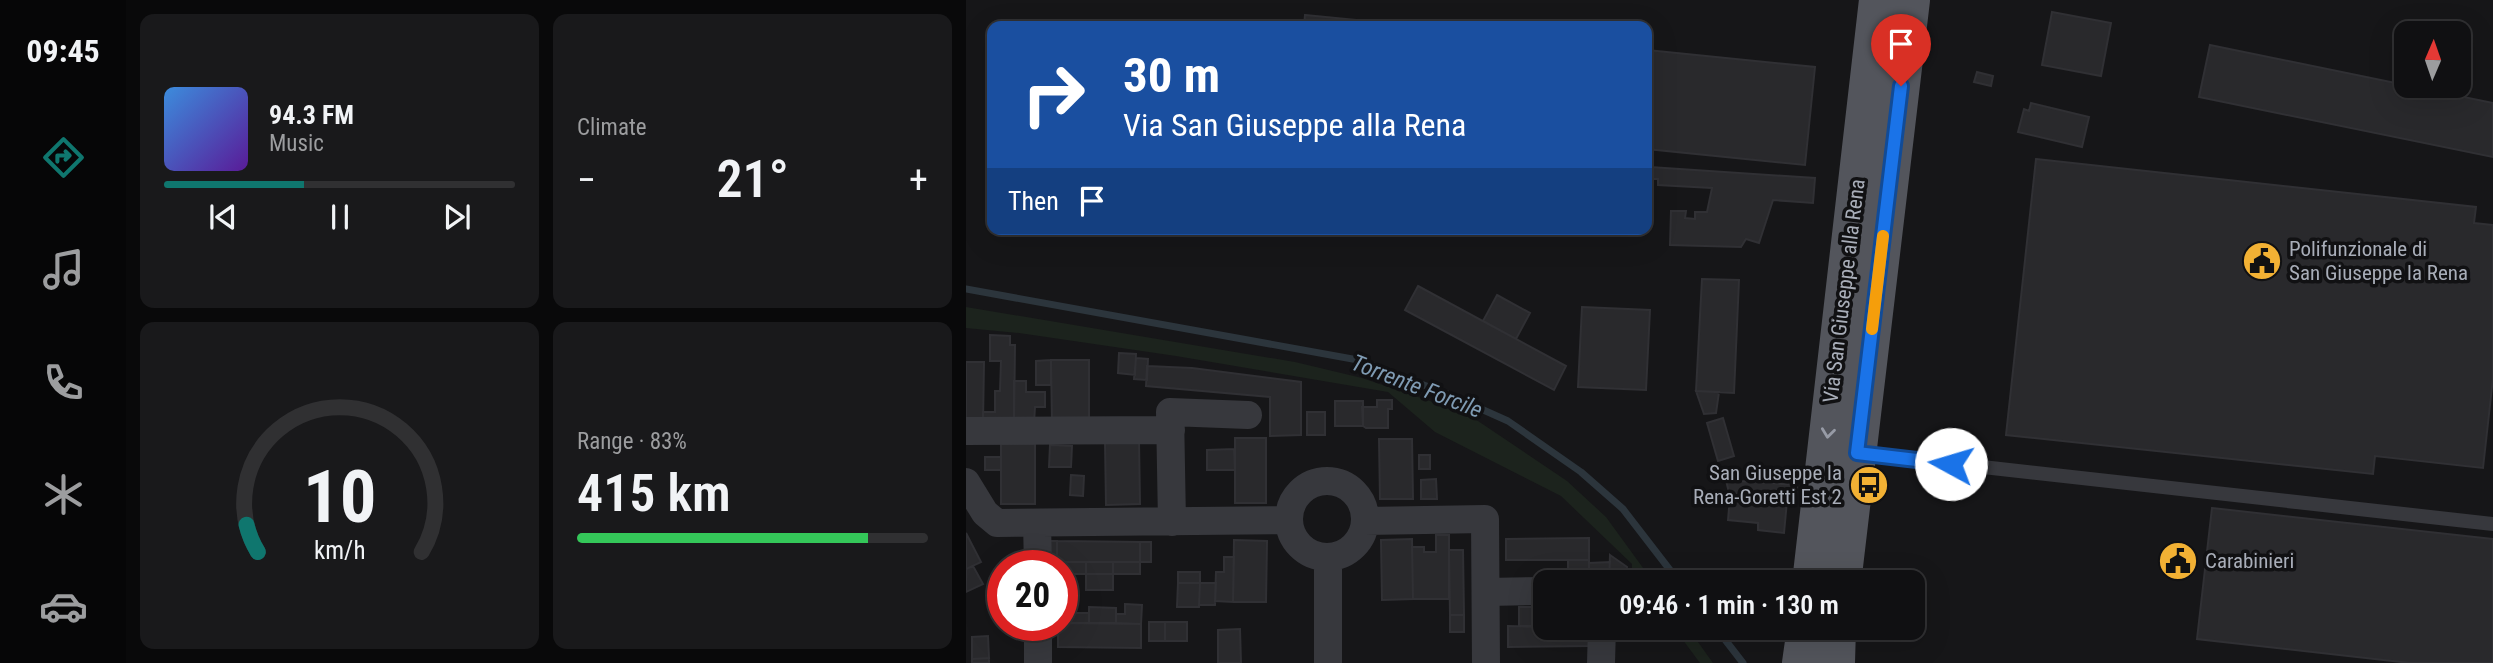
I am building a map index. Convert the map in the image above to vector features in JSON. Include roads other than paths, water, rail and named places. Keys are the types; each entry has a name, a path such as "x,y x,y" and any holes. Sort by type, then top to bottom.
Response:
{"main road":[{"name":"Via San Giuseppe alla Rena","path":"1874,174 1878,0"},
{"name":"Via San Giuseppe alla Rena","path":"1813,570 1863,266 1874,174 1911,0"},
{"name":"Via San Giuseppe alla Rena","path":"1844,570 1857,453 1863,266"},
{"path":"1801,663 1804,640"},
{"path":"1836,663 1837,640"}],"street":[{"path":"1171,522 1170,412 1248,415"},
{"path":"966,431 1171,430"},
{"path":"1328,481 1350,489 1359,499 1365,520 1357,542 1339,555 1328,557 1306,551 1291,532 1289,520 1290,508 1304,488 1328,481"},
{"path":"966,482 985,513 996,523 1289,520"},
{"path":"1365,520 1485,519 1486,663"},
{"path":"1037,523 1038,550"},
{"path":"1328,557 1328,663"},
{"path":"1486,592 1533,591"},
{"path":"1601,640 1601,663"},
{"path":"1038,641 1038,663"}],"lane":[{"path":"1857,453 2493,524"}],"waterway":[{"name":"Torrente Forcile","path":"966,289 1358,360 1450,395 1508,421 1581,472 1623,509 1670,570"},
{"name":"Torrente Forcile","path":"1725,640 1743,663"}],"place":[{"name":"Polifunzionale di San Giuseppe la Rena","path":"2262,261"},
{"name":"San Giuseppe la Rena-Goretti Est 2","path":"1869,485"},
{"name":"Carabinieri","path":"2178,561"}]}
